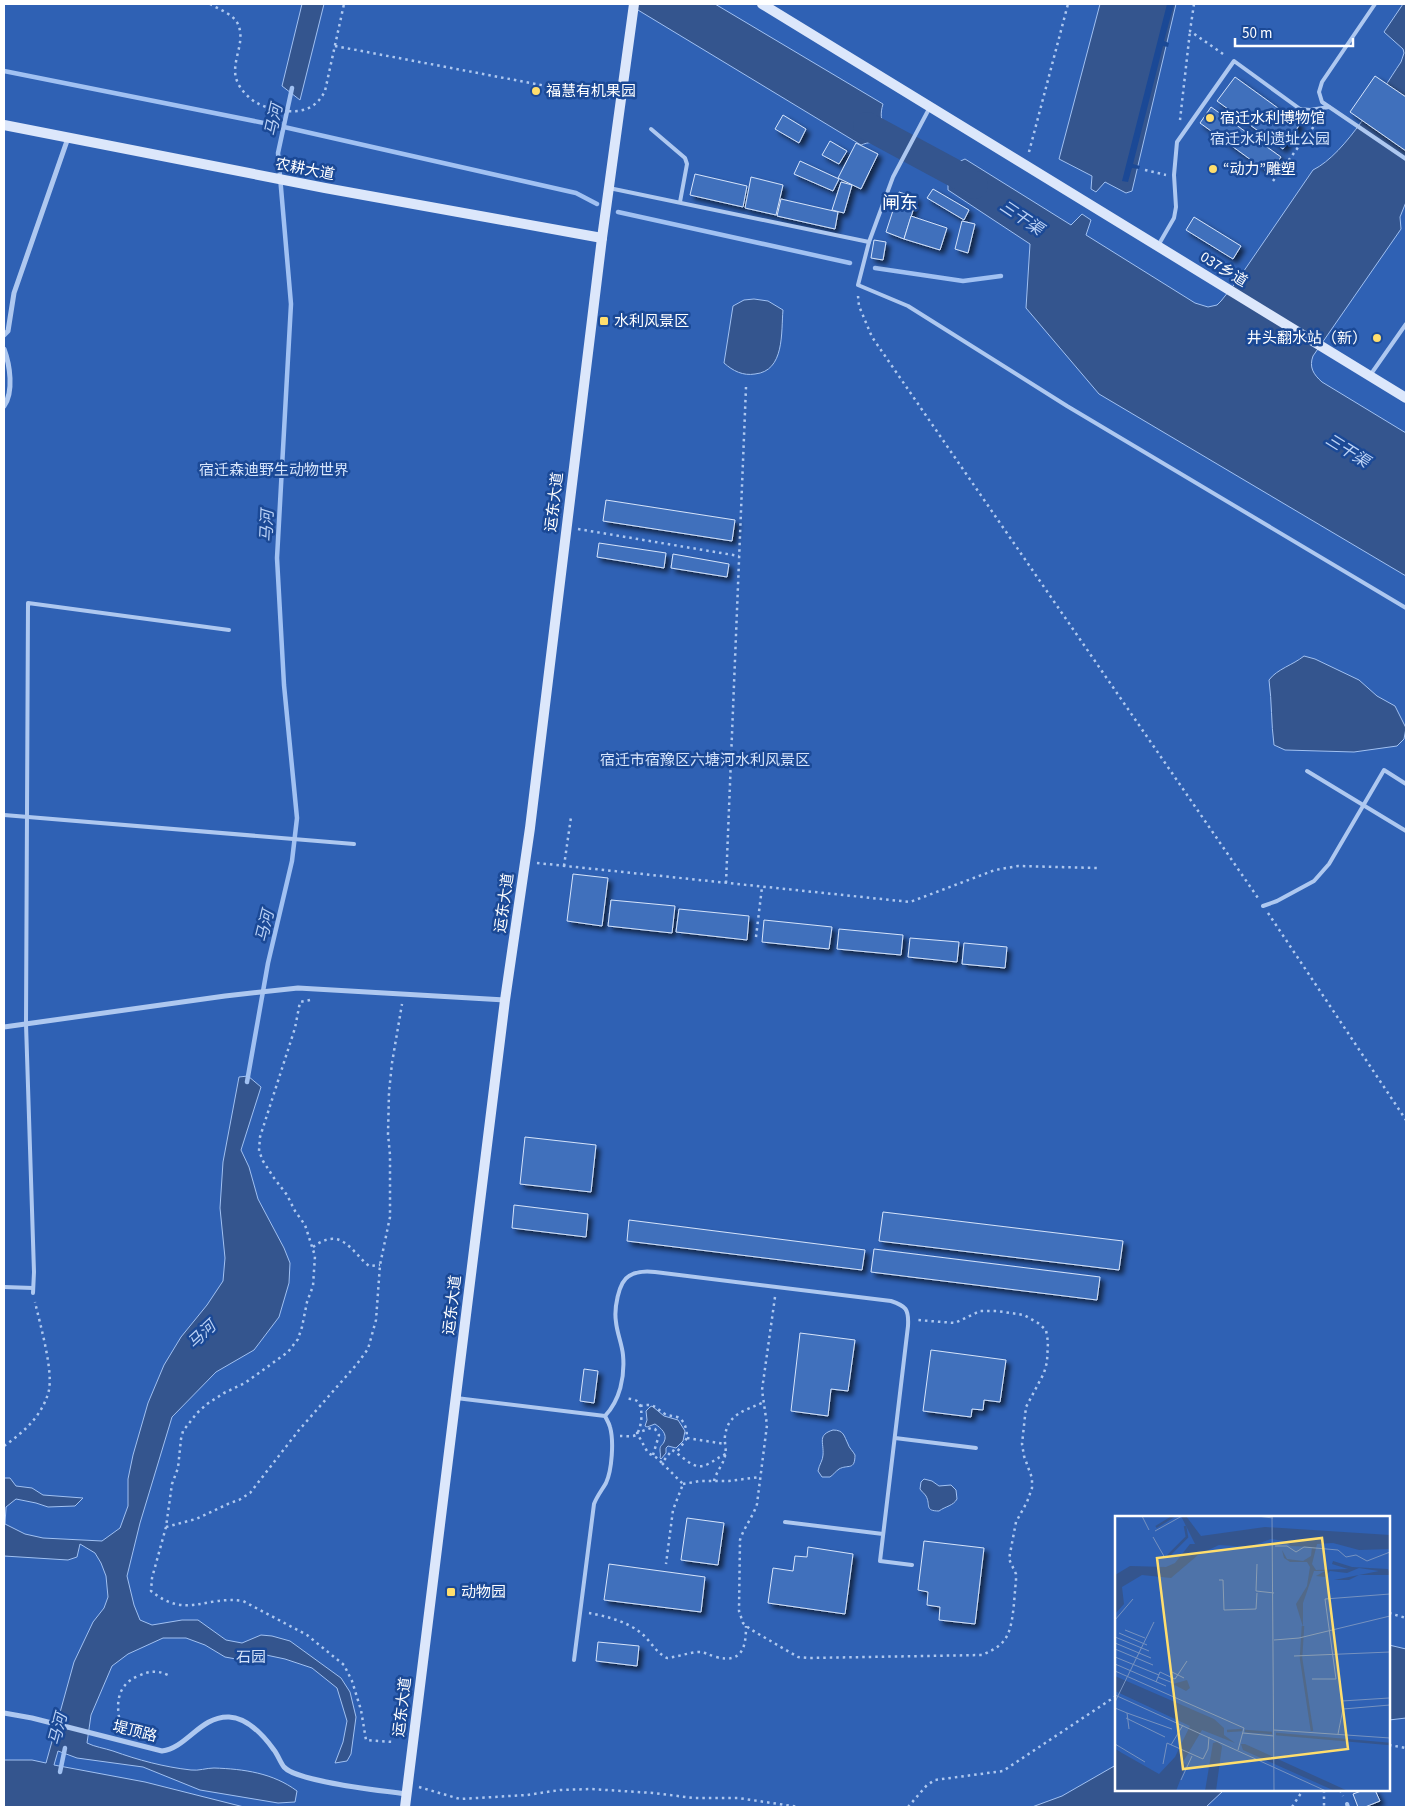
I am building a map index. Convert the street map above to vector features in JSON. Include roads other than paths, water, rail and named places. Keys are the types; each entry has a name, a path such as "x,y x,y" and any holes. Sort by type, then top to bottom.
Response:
{"main road":[{"name":"运东大道","path":"405,1807 608,188 634,4"},
{"name":"037乡道","path":"762,4 1406,398"},
{"name":"农耕大道","path":"4,125 325,188 602,238"}],"street":[{"path":"4,335 8,331 14,293 69,137"},
{"path":"4,349 10,393 4,406"},
{"path":"4,1027 225,996 298,988 505,1000"},
{"name":"堤顶路","path":"4,1713 32,1718 162,1751 171,1750 198,1729 214,1720 229,1717 248,1724 254,1729 275,1751 284,1768 305,1777 346,1786 407,1794"}],"lane":[{"path":"1375,4 1322,82 1319,92 1322,102 1406,159"},
{"path":"1158,246 1174,218 1176,207 1174,178 1177,142 1234,61 1300,108 1310,110 1329,106"},
{"path":"930,106 897,170 869,242 858,285 908,306 1067,406 1406,608"},
{"path":"651,129 685,158 687,164 680,202"},
{"path":"608,188 869,242"},
{"path":"1370,376 1406,324"},
{"path":"33,1293 34,1272 26,1024 28,603 228,630"},
{"path":"1263,906 1277,901 1314,881 1329,864 1384,770 1406,784"},
{"path":"1307,771 1406,831"},
{"path":"4,815 354,844"},
{"path":"605,1416 618,1398 621,1386 624,1356 616,1324 615,1310 622,1287 626,1278 631,1274 643,1271 655,1272 891,1301 902,1305 908,1312 908,1320 880,1561 912,1565"},
{"path":"4,1287 33,1288"},
{"path":"456,1398 605,1416"},
{"path":"574,1660 594,1504 598,1493 605,1483 612,1459 610,1428 605,1416"},
{"path":"895,1438 976,1448"},
{"path":"785,1522 883,1534"}],"water":[{"path":"302,4 324,4 300,100 282,86"},
{"path":"628,4 715,4 883,104 881,111 882,122 892,133 903,140 896,152 875,143 861,145"},
{"path":"1100,4 1176,4 1132,191 1126,193 1105,182 1096,192 1091,189 1092,176 1059,159"},
{"path":"1403,4 1406,4 1406,202 1400,217 1401,229 1313,356 1311,364 1314,373 1322,382 1406,433 1406,576 1099,394 1026,308 1030,244 948,190 948,177 940,169 944,163 954,164 965,159 1071,225 1082,214 1091,220 1086,235 1195,303 1208,307 1217,305 1237,281 1313,170 1326,162 1362,122 1401,62 1404,53 1403,49 1384,32"},
{"path":"744,300 768,301 783,310 781,339 777,358 772,366 765,371 755,374 742,374 724,363 733,306"},
{"path":"1304,656 1315,659 1359,680 1377,696 1395,706 1406,728 1404,739 1397,746 1354,752 1285,750 1274,745 1269,680 1276,673"},
{"path":"248,1076 261,1087 241,1150 249,1167 258,1199 290,1263 289,1283 279,1317 254,1350 216,1372 172,1417 140,1523 127,1576 134,1605 140,1620 152,1625 182,1620 198,1620 226,1640 242,1643 261,1635 290,1641 341,1678 350,1692 356,1717 351,1754 347,1761 335,1763 343,1742 347,1721 337,1688 312,1668 266,1655 236,1659 225,1657 205,1645 186,1638 163,1638 128,1654 112,1666 91,1715 87,1743 171,1767 194,1770 211,1768 258,1773 278,1780 297,1791 295,1802 278,1803 200,1790 143,1767 77,1758 58,1751 54,1765 145,1782 244,1807 4,1807 4,1760 32,1760 46,1763 74,1662 93,1622 104,1608 108,1597 106,1576 101,1563 95,1553 80,1544 77,1557 68,1560 4,1556 4,1478 10,1478 16,1486 32,1488 43,1495 83,1498 75,1506 48,1507 16,1499 6,1507 5,1524 25,1534 43,1538 102,1541 120,1528 128,1506 128,1479 133,1455 148,1403 164,1365 181,1337 207,1305 223,1281 225,1258 220,1208 223,1162 239,1077"},
{"path":"652,1406 664,1416 678,1420 685,1431 683,1441 676,1448 668,1446 666,1453 661,1459 660,1448 665,1439 662,1429 655,1424 645,1426 647,1420 646,1411"},
{"path":"833,1430 843,1434 855,1455 855,1460 852,1465 839,1469 830,1477 822,1477 818,1471 823,1457 822,1440 825,1434"},
{"path":"924,1479 932,1481 939,1486 951,1485 956,1490 957,1499 951,1505 939,1511 931,1510 926,1496 920,1489 921,1482"},
{"path":"1390,1645 1406,1649 1406,1718 1390,1720"},
{"path":"1115,1766 1115,1791 1223,1791 1206,1807 1032,1807 1062,1796"}],"waterway":[{"path":"4,71 284,127 576,193 597,204"},
{"name":"马河","path":"247,1082 268,963 292,861 297,818 284,685 277,558 291,304 278,153 292,88"},
{"name":"三干渠","path":"867,126 974,185"},
{"path":"618,212 850,263"},
{"path":"875,268 963,281 1001,276"},
{"name":"马河","path":"60,1772 65,1748"}],"place":[{"name":"福慧有机果园","path":"536,91"},
{"name":"宿迁水利博物馆","path":"1210,118"},
{"name":"“动力”雕塑","path":"1213,169"},
{"name":"水利风景区","path":"604,321"},
{"name":"井头翻水站（新）","path":"1377,338"},
{"name":"动物园","path":"451,1592"}],"district":[{"name":"闸东","path":"900,203"}],"park label":[{"name":"宿迁水利遗址公园","path":"1270,139"},
{"name":"宿迁森迪野生动物世界","path":"274,470"},
{"name":"宿迁市宿豫区六塘河水利风景区","path":"705,760"},
{"name":"石园","path":"251,1657"}]}
